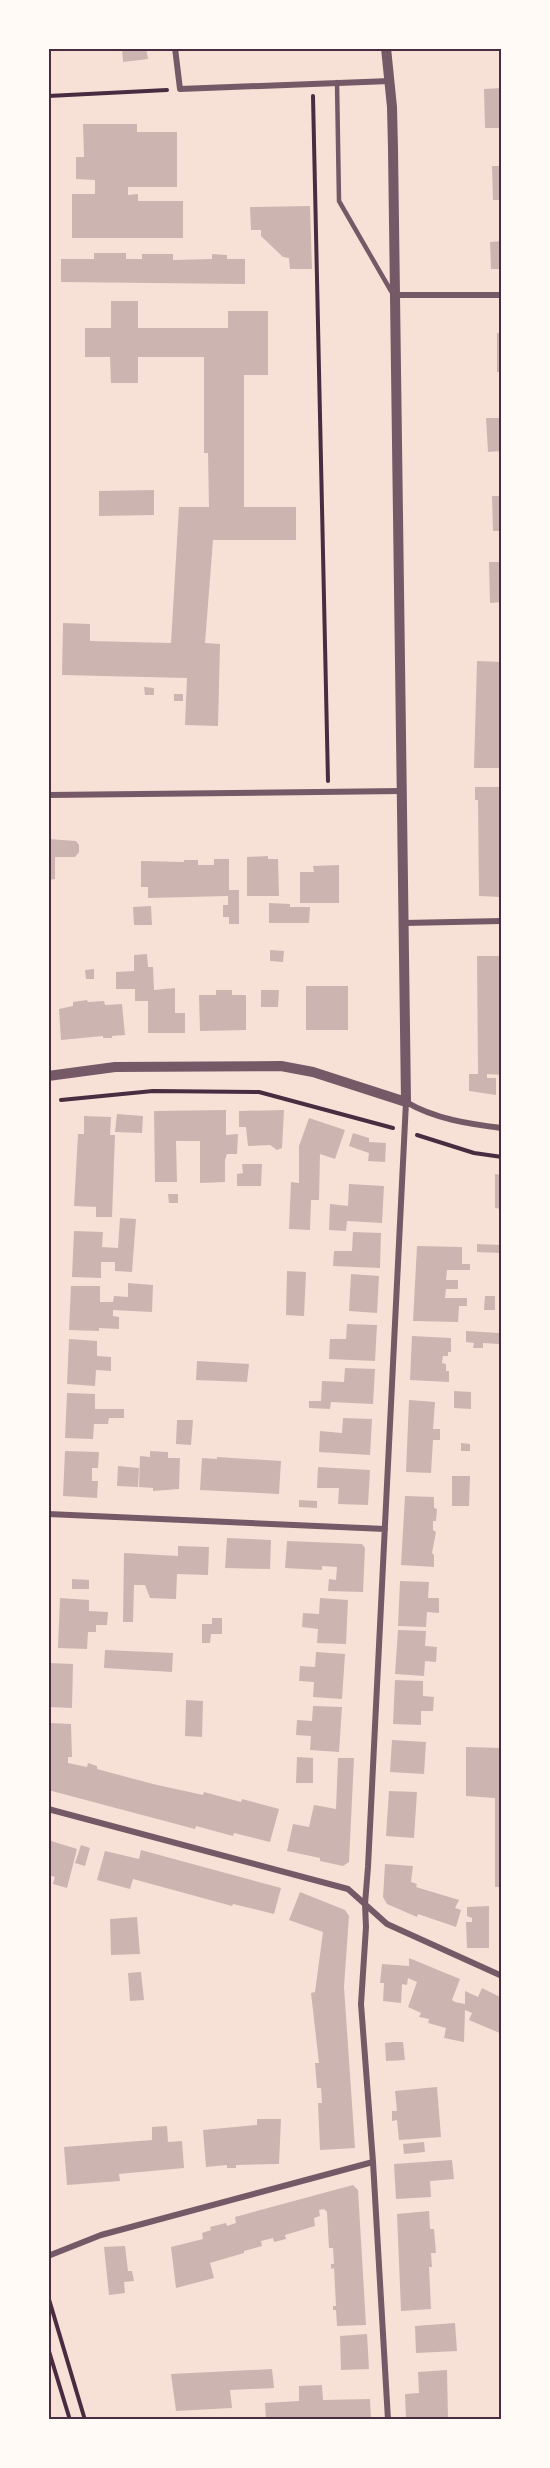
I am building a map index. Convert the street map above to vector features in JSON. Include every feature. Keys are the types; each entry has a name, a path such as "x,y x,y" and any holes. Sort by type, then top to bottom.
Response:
{"street":[{"path":"175,48 180,89 390,81"},
{"path":"387,48 392,107 406,1102 386,1529 364,1904 366,1927 361,2004 374,2162 388,2420"},
{"path":"394,295 502,295"},
{"path":"48,795 402,791"},
{"path":"404,923 502,921"},
{"path":"48,1076 115,1067 280,1066 313,1072 406,1102 418,1109 446,1118 502,1128"},
{"path":"48,1090 50,1101 48,1143"},
{"path":"48,1514 386,1529"},
{"path":"48,1809 348,1889 387,1924 502,1976"},
{"path":"48,2256 100,2235 374,2162"}],"lane":[{"path":"337,82 339,201 394,295"}],"path":[{"path":"312,83 329,792"},
{"path":"48,96 180,89"},
{"path":"50,1101 153,1091 259,1092 405,1131 474,1153 502,1157"},
{"path":"48,2296 85,2420"},
{"path":"48,2348 70,2420"}],"building":[{"path":"122,48 146,48 148,59 123,62"},
{"path":"502,88 502,128 485,128 484,89"},
{"path":"83,124 137,124 137,132 177,132 177,187 128,187 128,195 138,194 138,201 183,201 183,238 72,238 72,194 95,194 95,180 76,179 76,157 84,157"},
{"path":"492,166 502,166 502,200 493,200"},
{"path":"310,206 312,269 290,269 289,258 283,257 261,236 261,230 251,230 250,207"},
{"path":"502,241 502,269 491,269 490,242"},
{"path":"94,253 126,253 126,259 142,259 142,254 173,254 173,260 212,259 212,254 227,255 227,259 245,259 245,284 61,282 61,259 94,259"},
{"path":"111,301 138,301 138,328 228,328 228,311 268,311 268,375 244,375 244,507 296,507 296,540 213,540 205,643 220,644 218,726 185,725 187,678 62,675 63,623 90,624 90,641 171,643 179,507 209,507 208,453 204,453 204,357 138,357 138,383 111,383 110,357 85,357 85,328 111,328"},
{"path":"497,333 502,333 502,372 497,372"},
{"path":"486,418 502,418 502,451 488,452"},
{"path":"154,490 154,515 99,516 99,491"},
{"path":"492,496 502,496 502,531 493,531"},
{"path":"489,562 502,562 502,602 490,603"},
{"path":"477,661 502,662 502,768 474,768"},
{"path":"144,687 154,688 154,695 145,695"},
{"path":"174,694 183,694 183,701 174,701"},
{"path":"475,787 502,787 500,897 479,896 478,800 475,800"},
{"path":"48,839 76,841 79,845 79,852 75,857 55,857 55,879 48,880"},
{"path":"268,856 268,859 278,859 279,896 247,896 247,857"},
{"path":"214,859 229,859 229,890 239,890 239,924 229,924 229,917 223,917 223,905 228,905 228,896 148,898 148,887 141,887 141,861 198,860 198,865 214,865"},
{"path":"339,865 339,903 300,903 300,872 314,872 313,866"},
{"path":"269,903 290,904 290,907 310,907 309,923 269,923"},
{"path":"151,906 152,925 134,925 133,907"},
{"path":"270,950 284,951 283,962 270,961"},
{"path":"147,954 148,967 153,967 154,990 175,988 175,1013 185,1013 185,1033 148,1033 148,1001 135,1001 135,989 116,989 116,972 134,971 134,955"},
{"path":"477,956 502,956 502,1075 487,1074 487,1078 496,1078 496,1095 469,1091 469,1074 478,1074"},
{"path":"94,969 94,979 86,979 85,970"},
{"path":"306,986 348,986 348,1030 306,1030"},
{"path":"216,990 232,990 232,995 246,995 246,1030 200,1031 199,995 216,995"},
{"path":"261,990 279,990 278,1007 261,1007"},
{"path":"87,1000 88,1002 104,1001 105,1005 122,1004 125,1035 112,1036 112,1038 103,1038 103,1036 61,1040 59,1009 73,1006 73,1002"},
{"path":"226,1110 226,1135 238,1134 237,1154 227,1154 225,1160 225,1182 200,1183 200,1141 176,1141 177,1182 155,1182 154,1111"},
{"path":"284,1110 282,1148 277,1150 270,1145 248,1146 246,1127 239,1127 239,1111"},
{"path":"117,1114 143,1116 142,1133 115,1132"},
{"path":"84,1116 111,1117 110,1135 115,1135 112,1217 96,1217 96,1207 74,1206 78,1134 84,1134"},
{"path":"309,1118 345,1130 335,1159 320,1154 319,1200 311,1200 310,1230 289,1229 291,1182 299,1183 299,1146"},
{"path":"353,1133 369,1138 369,1142 386,1143 385,1162 368,1161 369,1153 349,1146"},
{"path":"242,1164 262,1164 261,1186 237,1186 237,1174 243,1173"},
{"path":"495,1174 502,1175 502,1209 495,1208"},
{"path":"349,1184 384,1186 382,1223 347,1221 346,1231 329,1230 330,1204 348,1206"},
{"path":"168,1194 178,1194 178,1203 169,1203"},
{"path":"120,1218 136,1219 132,1272 115,1271 115,1262 101,1262 101,1278 72,1277 74,1231 103,1232 102,1247 118,1248"},
{"path":"353,1232 381,1233 380,1268 333,1266 334,1251 352,1251"},
{"path":"477,1244 501,1245 501,1253 477,1252"},
{"path":"417,1246 462,1247 462,1264 470,1264 470,1270 447,1270 446,1280 458,1280 458,1289 446,1289 445,1298 467,1298 467,1306 459,1306 458,1322 413,1321"},
{"path":"287,1271 306,1272 304,1316 286,1315"},
{"path":"351,1274 379,1276 377,1313 349,1311"},
{"path":"128,1283 153,1285 152,1312 113,1310 113,1316 119,1317 119,1329 69,1330 71,1286 100,1286 100,1302 113,1302 114,1296 128,1297"},
{"path":"485,1296 495,1296 495,1310 484,1310"},
{"path":"347,1324 377,1325 375,1361 329,1359 330,1339 346,1339"},
{"path":"466,1331 499,1333 499,1344 483,1343 483,1348 473,1348 474,1343 466,1342"},
{"path":"412,1336 451,1338 451,1352 448,1352 448,1356 443,1356 442,1363 446,1364 446,1371 449,1371 449,1382 410,1380"},
{"path":"69,1339 97,1341 97,1356 111,1357 111,1371 96,1370 95,1386 67,1384"},
{"path":"197,1361 249,1364 247,1382 196,1380"},
{"path":"345,1368 375,1369 373,1404 331,1402 330,1409 309,1408 309,1401 321,1401 322,1381 344,1382"},
{"path":"454,1391 471,1392 471,1409 454,1408"},
{"path":"67,1393 95,1394 95,1409 124,1409 124,1418 109,1418 108,1424 94,1424 93,1439 65,1438"},
{"path":"409,1400 435,1402 433,1429 440,1429 440,1440 433,1440 431,1473 406,1472"},
{"path":"343,1418 372,1419 370,1455 319,1452 320,1431 342,1433"},
{"path":"177,1420 193,1420 191,1445 176,1444"},
{"path":"461,1443 470,1444 470,1451 461,1451"},
{"path":"65,1451 99,1452 98,1468 92,1468 92,1481 98,1481 97,1498 63,1496"},
{"path":"150,1451 168,1452 168,1458 180,1458 179,1489 153,1491 153,1488 139,1487 140,1456 150,1457"},
{"path":"217,1457 281,1461 279,1494 200,1490 202,1458 217,1459"},
{"path":"118,1466 139,1468 138,1487 117,1486"},
{"path":"318,1467 370,1470 368,1505 338,1504 339,1488 317,1488"},
{"path":"499,1474 502,1474 502,1488 499,1488"},
{"path":"452,1476 470,1476 469,1506 452,1506"},
{"path":"405,1496 434,1497 434,1508 437,1509 436,1521 433,1521 433,1530 436,1532 432,1553 434,1567 401,1565"},
{"path":"299,1500 317,1501 317,1508 299,1507"},
{"path":"227,1538 271,1540 270,1569 225,1568"},
{"path":"287,1541 362,1544 365,1548 363,1592 328,1591 329,1579 336,1580 337,1567 322,1566 322,1570 285,1568"},
{"path":"178,1546 209,1547 208,1575 177,1574 176,1599 150,1598 145,1585 134,1585 133,1622 123,1622 124,1553 178,1556"},
{"path":"72,1579 89,1580 89,1589 72,1589"},
{"path":"400,1581 429,1582 428,1598 439,1598 439,1613 427,1612 426,1627 398,1626"},
{"path":"60,1598 89,1600 89,1611 108,1612 107,1625 96,1625 96,1632 88,1632 87,1649 58,1648"},
{"path":"320,1598 348,1600 346,1644 317,1643 318,1629 302,1627 303,1613 319,1614"},
{"path":"212,1618 222,1618 222,1634 211,1634 210,1643 202,1643 202,1624 212,1624"},
{"path":"398,1630 426,1631 425,1646 437,1647 436,1662 425,1661 424,1676 395,1674"},
{"path":"105,1650 173,1653 172,1672 104,1668"},
{"path":"316,1652 345,1654 342,1699 313,1697 314,1682 299,1681 300,1666 315,1667"},
{"path":"48,1663 73,1664 72,1708 48,1707"},
{"path":"395,1680 423,1681 423,1696 434,1697 433,1711 421,1711 421,1725 393,1724"},
{"path":"186,1700 203,1701 202,1737 185,1736"},
{"path":"313,1706 342,1707 339,1752 310,1750 311,1736 296,1735 297,1720 312,1721"},
{"path":"48,1723 71,1724 72,1757 68,1757 68,1763 87,1767 88,1763 97,1766 97,1769 153,1784 203,1795 204,1792 241,1802 242,1799 279,1809 270,1842 234,1833 233,1836 196,1826 195,1829 48,1790"},
{"path":"392,1740 426,1742 424,1774 390,1772"},
{"path":"466,1747 502,1748 502,1887 495,1887 495,1798 466,1796"},
{"path":"297,1757 313,1758 313,1783 296,1783"},
{"path":"338,1758 354,1758 349,1862 343,1866 287,1851 293,1824 309,1827 314,1805 336,1809"},
{"path":"389,1791 417,1792 414,1838 386,1836"},
{"path":"48,1840 77,1849 67,1888 53,1884 55,1877 48,1875"},
{"path":"81,1845 90,1848 85,1866 75,1863"},
{"path":"141,1850 281,1888 274,1914 233,1904 232,1906 133,1879 130,1889 97,1880 105,1851 139,1859"},
{"path":"385,1864 413,1866 411,1882 417,1884 416,1887 459,1900 455,1908 461,1910 456,1927 418,1914 417,1917 387,1904 383,1897"},
{"path":"300,1892 345,1910 349,1916 344,1987 355,2148 320,2150 318,2103 322,2103 321,2088 317,2088 315,2063 319,2063 311,1993 315,1992 323,1932 289,1920"},
{"path":"489,1906 489,1948 467,1948 466,1922 472,1922 472,1918 467,1916 467,1907"},
{"path":"137,1917 140,1954 111,1955 110,1919"},
{"path":"409,1958 460,1979 452,2000 455,2002 465,2004 465,1991 478,1997 482,1988 502,1998 502,2034 469,2020 472,2013 465,2010 464,2042 444,2038 446,2028 428,2023 429,2019 419,2017 421,2013 408,2007 417,1982 408,1978 407,1985 402,1984 401,2003 383,2001 384,1983 380,1983 382,1964 409,1966"},
{"path":"141,1972 144,2000 130,2001 128,1973"},
{"path":"403,2042 405,2060 386,2061 385,2043"},
{"path":"437,2087 441,2137 399,2140 397,2120 392,2121 392,2111 397,2111 395,2091"},
{"path":"257,2119 281,2119 279,2164 236,2165 236,2168 227,2168 227,2165 206,2167 203,2130 257,2125"},
{"path":"167,2126 168,2142 182,2141 184,2168 119,2174 120,2181 67,2185 64,2147 152,2140 152,2127"},
{"path":"424,2142 425,2152 404,2154 403,2144"},
{"path":"452,2160 454,2179 430,2181 431,2197 396,2199 394,2164"},
{"path":"353,2185 358,2190 366,2325 337,2326 336,2310 333,2310 333,2306 336,2306 334,2268 331,2269 331,2264 334,2264 333,2248 329,2248 327,2212 324,2209 319,2210 320,2216 314,2218 315,2226 285,2235 286,2239 274,2242 273,2238 261,2241 262,2246 210,2263 214,2278 176,2288 171,2247 203,2239 202,2233 211,2230 210,2227 236,2223 235,2217"},
{"path":"429,2211 430,2229 434,2229 436,2253 431,2253 432,2267 429,2267 431,2309 401,2311 397,2214"},
{"path":"125,2246 128,2271 132,2271 134,2281 124,2282 125,2293 109,2295 104,2247"},
{"path":"455,2323 457,2351 416,2353 415,2326"},
{"path":"367,2334 369,2369 341,2370 340,2336"},
{"path":"272,2369 274,2388 230,2390 232,2408 176,2411 171,2374"},
{"path":"447,2370 448,2420 406,2420 405,2394 419,2393 418,2372"},
{"path":"322,2385 323,2400 370,2399 371,2420 266,2420 265,2403 299,2401 299,2386"}]}
